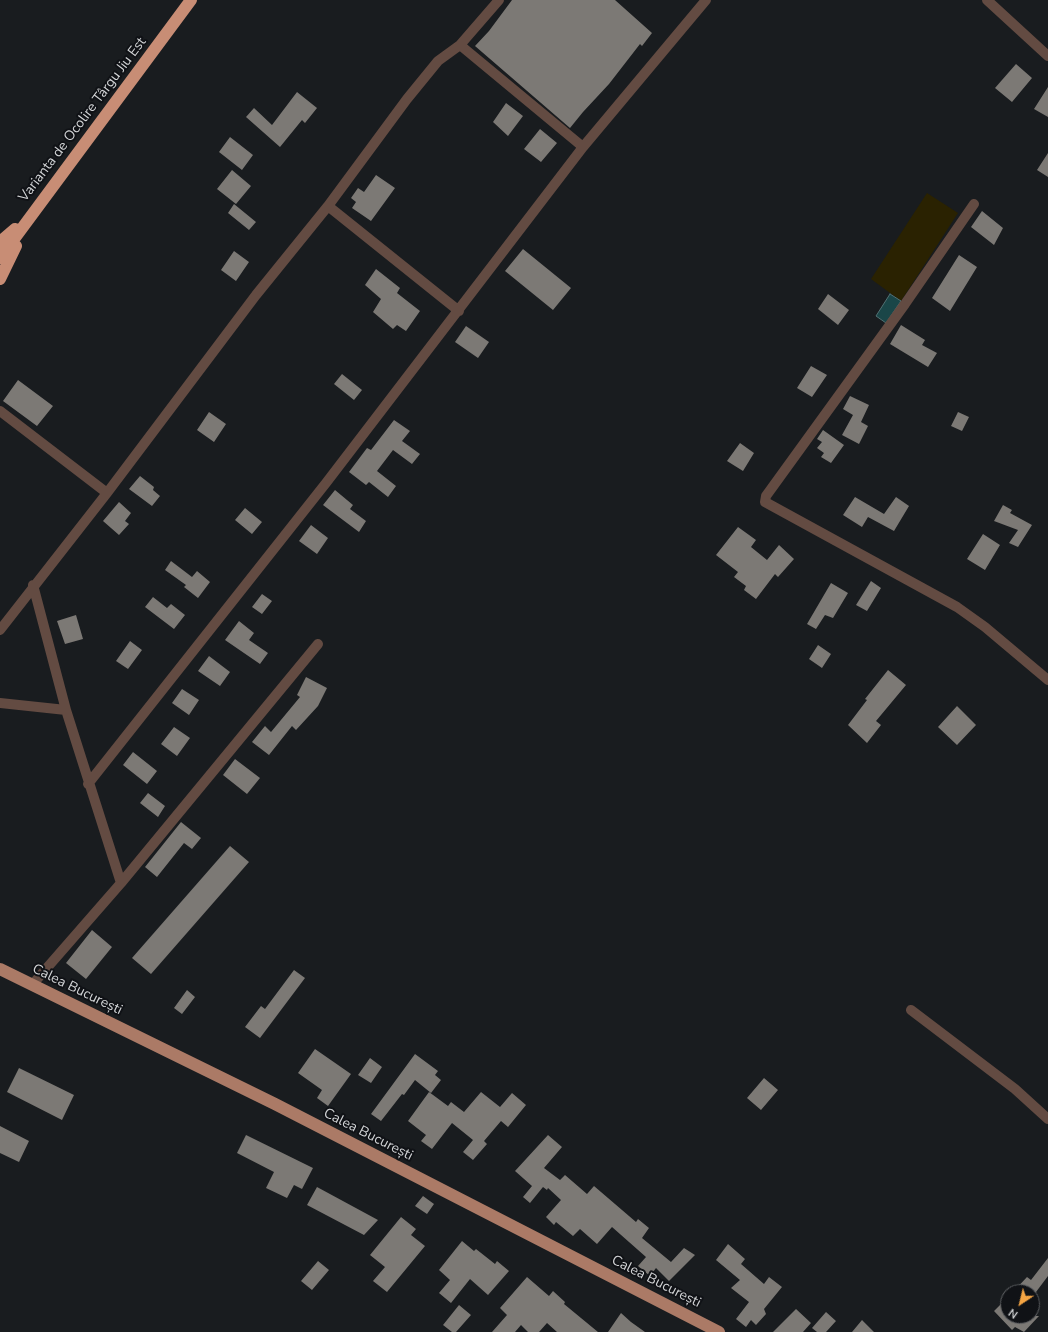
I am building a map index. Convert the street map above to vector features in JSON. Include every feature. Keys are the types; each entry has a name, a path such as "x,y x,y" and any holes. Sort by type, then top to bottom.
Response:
{"highway":[{"name":"Varianta de Ocolire Târgu Jiu Est","path":"0,258 191,0"},
{"path":"0,242 30,216"},
{"path":"0,279 30,216"}],"main road":[{"name":"Calea București","path":"0,969 275,1104 719,1332"}],"street":[{"path":"0,630 33,585 107,493 256,295 328,206 425,76 438,61 460,45 499,0"},
{"path":"88,784 326,483 583,146 706,0"},
{"path":"987,0 1048,56"},
{"path":"460,45 583,146"},
{"path":"974,204 905,304 766,496 765,502 957,607 985,627 1048,680"},
{"path":"328,206 459,310"},
{"path":"0,411 107,493"},
{"path":"33,585 66,710 88,784 121,883"},
{"path":"32,985 121,883 318,644"},
{"path":"0,703 66,710"},
{"path":"911,1010 1015,1089 1048,1119"}],"sand":[{"path":"927,193 958,213 901,301 871,279"}],"water":[{"path":"890,294 901,301 886,323 876,316"}],"building":[{"path":"512,0 615,0 652,33 642,46 640,44 609,84 570,128 475,46 489,31"},
{"path":"1016,64 1032,78 1012,102 995,88"},
{"path":"1048,87 1048,117 1034,109"},
{"path":"297,92 317,108 305,123 302,120 280,147 246,117 254,108 272,125"},
{"path":"506,103 523,116 508,136 493,122"},
{"path":"540,129 557,143 541,162 524,149"},
{"path":"230,137 253,155 242,170 219,152"},
{"path":"1048,153 1048,177 1037,170"},
{"path":"232,170 251,186 236,204 217,189"},
{"path":"376,175 395,188 371,221 352,208 356,202 351,198 358,188 364,192"},
{"path":"234,204 256,222 249,230 228,213"},
{"path":"982,211 1003,228 994,245 971,227"},
{"path":"523,249 571,288 553,310 505,271"},
{"path":"234,251 249,262 236,281 221,270"},
{"path":"959,255 977,267 950,311 932,298"},
{"path":"376,269 400,288 397,293 420,311 406,331 397,325 393,329 373,312 381,299 365,285"},
{"path":"828,294 849,310 838,325 818,309"},
{"path":"901,325 925,340 922,345 937,353 928,367 890,344"},
{"path":"466,326 489,342 478,358 455,342"},
{"path":"811,366 827,375 812,397 797,388"},
{"path":"342,374 362,390 354,400 334,384"},
{"path":"18,380 53,406 37,426 3,401"},
{"path":"850,396 869,405 861,422 868,426 859,444 842,435 853,415 843,409"},
{"path":"209,412 226,424 214,442 197,430"},
{"path":"958,412 969,417 962,431 951,426"},
{"path":"394,420 410,431 402,441 420,454 412,464 393,450 377,471 396,486 388,497 369,482 366,485 349,472 367,448 371,450"},
{"path":"823,430 844,445 831,463 821,457 824,453 817,448 822,442 817,439"},
{"path":"740,443 754,453 743,471 727,461"},
{"path":"140,476 154,487 153,490 160,496 152,506 129,489"},
{"path":"335,490 353,505 350,509 366,521 359,532 323,505"},
{"path":"855,497 884,514 896,497 909,506 894,531 868,517 862,527 843,515"},
{"path":"119,502 131,513 125,521 129,524 119,535 103,521"},
{"path":"1003,505 1012,510 1010,513 1032,525 1018,547 1009,543 1018,530 994,521"},
{"path":"245,508 262,522 252,534 235,520"},
{"path":"311,525 328,538 317,554 299,541"},
{"path":"738,527 756,540 751,547 767,560 779,545 794,559 778,577 775,574 756,599 744,590 746,586 734,577 738,572 716,555"},
{"path":"983,534 1000,545 985,570 967,559"},
{"path":"171,561 192,577 197,571 210,582 198,598 184,587 186,585 165,570"},
{"path":"871,581 881,588 867,611 856,605"},
{"path":"831,583 848,593 833,618 825,615 816,629 807,624"},
{"path":"262,594 272,601 262,614 252,607"},
{"path":"153,597 167,608 171,604 185,615 174,629 145,607"},
{"path":"76,615 83,639 65,644 57,621"},
{"path":"239,621 254,633 249,640 268,653 260,664 225,640"},
{"path":"130,641 142,650 128,669 116,661"},
{"path":"818,645 831,654 822,668 809,659"},
{"path":"209,656 230,672 220,686 198,671"},
{"path":"888,670 906,685 876,721 881,725 867,743 848,725 867,700 865,699"},
{"path":"306,677 327,688 318,706 296,730 292,726 269,755 252,742 265,726 271,732 300,697 297,695"},
{"path":"182,689 199,700 189,715 172,703"},
{"path":"957,706 976,725 957,745 938,727"},
{"path":"174,727 190,738 177,756 161,744"},
{"path":"133,752 157,771 147,784 123,765"},
{"path":"235,759 260,778 247,794 223,775"},
{"path":"148,793 165,806 158,817 140,803"},
{"path":"181,822 201,838 192,849 184,843 157,877 145,867"},
{"path":"230,846 249,862 151,974 132,958"},
{"path":"92,930 112,947 86,979 66,963"},
{"path":"294,970 305,978 260,1038 245,1027 261,1006 265,1009"},
{"path":"187,990 195,997 182,1014 174,1008"},
{"path":"315,1049 351,1074 328,1106 317,1098 322,1090 298,1073"},
{"path":"415,1054 438,1071 435,1075 441,1080 431,1093 415,1080 381,1121 371,1114"},
{"path":"370,1058 382,1067 371,1083 358,1075"},
{"path":"19,1068 74,1095 62,1120 7,1092"},
{"path":"764,1078 778,1090 761,1110 747,1098"},
{"path":"429,1092 448,1106 451,1102 464,1112 481,1092 500,1107 512,1093 526,1105 508,1127 501,1121 484,1141 487,1144 473,1160 463,1152 473,1140 452,1123 432,1149 421,1141 426,1135 408,1121"},
{"path":"0,1126 29,1141 19,1162 0,1153"},
{"path":"246,1135 313,1168 302,1189 294,1185 287,1198 266,1188 274,1172 237,1153"},
{"path":"548,1135 562,1147 544,1168 560,1180 565,1175 587,1194 594,1186 636,1222 638,1219 649,1228 642,1238 671,1262 684,1248 695,1255 669,1281 656,1268 650,1276 638,1266 646,1257 612,1227 597,1244 580,1229 573,1236 556,1222 554,1225 546,1217 561,1200 548,1188 547,1190 543,1187 530,1203 523,1197 532,1186 515,1171"},
{"path":"317,1187 378,1220 364,1235 307,1205"},
{"path":"423,1196 434,1204 427,1214 415,1206"},
{"path":"401,1217 416,1229 411,1235 425,1246 387,1292 373,1281 385,1267 370,1255"},
{"path":"462,1241 474,1251 476,1249 495,1264 497,1261 509,1271 488,1295 470,1279 451,1303 439,1293 450,1280 439,1270"},
{"path":"728,1244 745,1259 741,1264 764,1284 769,1277 782,1287 764,1309 766,1314 756,1325 751,1320 746,1327 736,1319 749,1302 731,1288 740,1280 716,1260"},
{"path":"1048,1258 1048,1276 1040,1287 1040,1284 1020,1284 1027,1277 1031,1280"},
{"path":"318,1261 329,1270 312,1290 301,1281"},
{"path":"527,1277 549,1296 553,1291 565,1302 564,1304 598,1332 557,1332 547,1323 539,1332 528,1332 521,1325 515,1332 492,1332 507,1315 500,1308"},
{"path":"459,1305 471,1315 456,1332 452,1332 443,1325"},
{"path":"1000,1305 1000,1317 994,1311"},
{"path":"796,1309 811,1323 803,1332 773,1332"},
{"path":"826,1312 836,1321 826,1332 817,1332 812,1328"},
{"path":"621,1313 631,1322 645,1332 608,1332"},
{"path":"862,1320 874,1332 852,1332"},
{"path":"1006,1324 1032,1324 1024,1332 1015,1327 1012,1330"}]}
